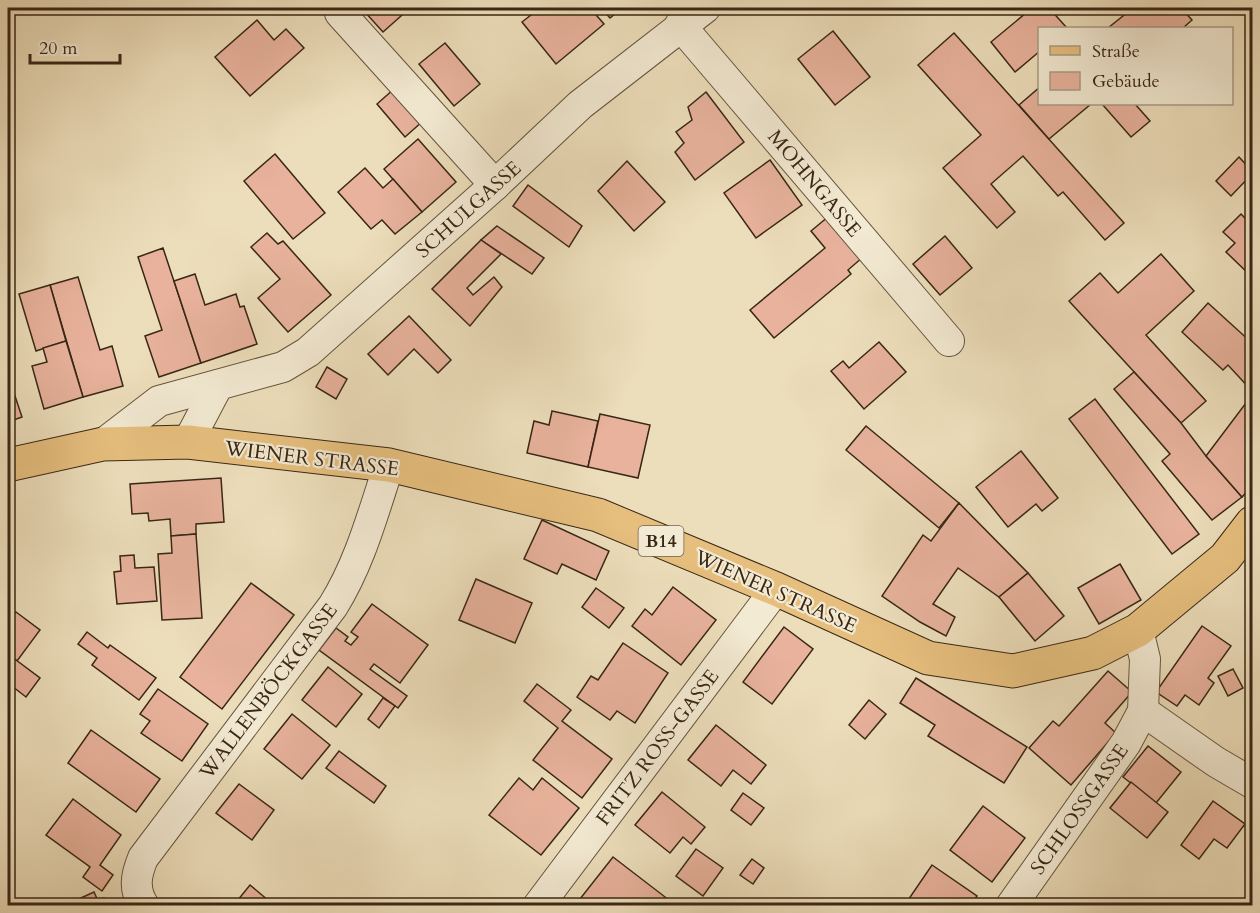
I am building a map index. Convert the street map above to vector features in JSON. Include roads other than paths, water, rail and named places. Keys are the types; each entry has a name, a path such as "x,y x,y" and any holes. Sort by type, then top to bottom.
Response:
{"main road":[{"name":"WIENER STRASSE","path":"8,465 103,444 188,442 389,465 598,515 776,589 928,658 1013,671 1094,653 1138,630 1225,558 1252,523"}],"street":[{"name":"SCHULGASSE","path":"103,444 159,401 283,367 308,352 495,185 580,105 680,25 705,8"},
{"path":"340,13 495,185"},
{"name":"MOHNGASSE","path":"680,25 949,341"},
{"path":"188,442 218,385"},
{"name":"WALLENBÖCKGASSE","path":"144,906 136,889 136,874 143,858 333,606 348,582 359,556 389,465"},
{"name":"FRITZ ROSS-GASSE","path":"538,906 776,589"},
{"name":"SCHLOSSGASSE","path":"1011,906 1126,743 1143,711 1145,659 1138,630"},
{"path":"1143,711 1216,762 1252,783"}]}
